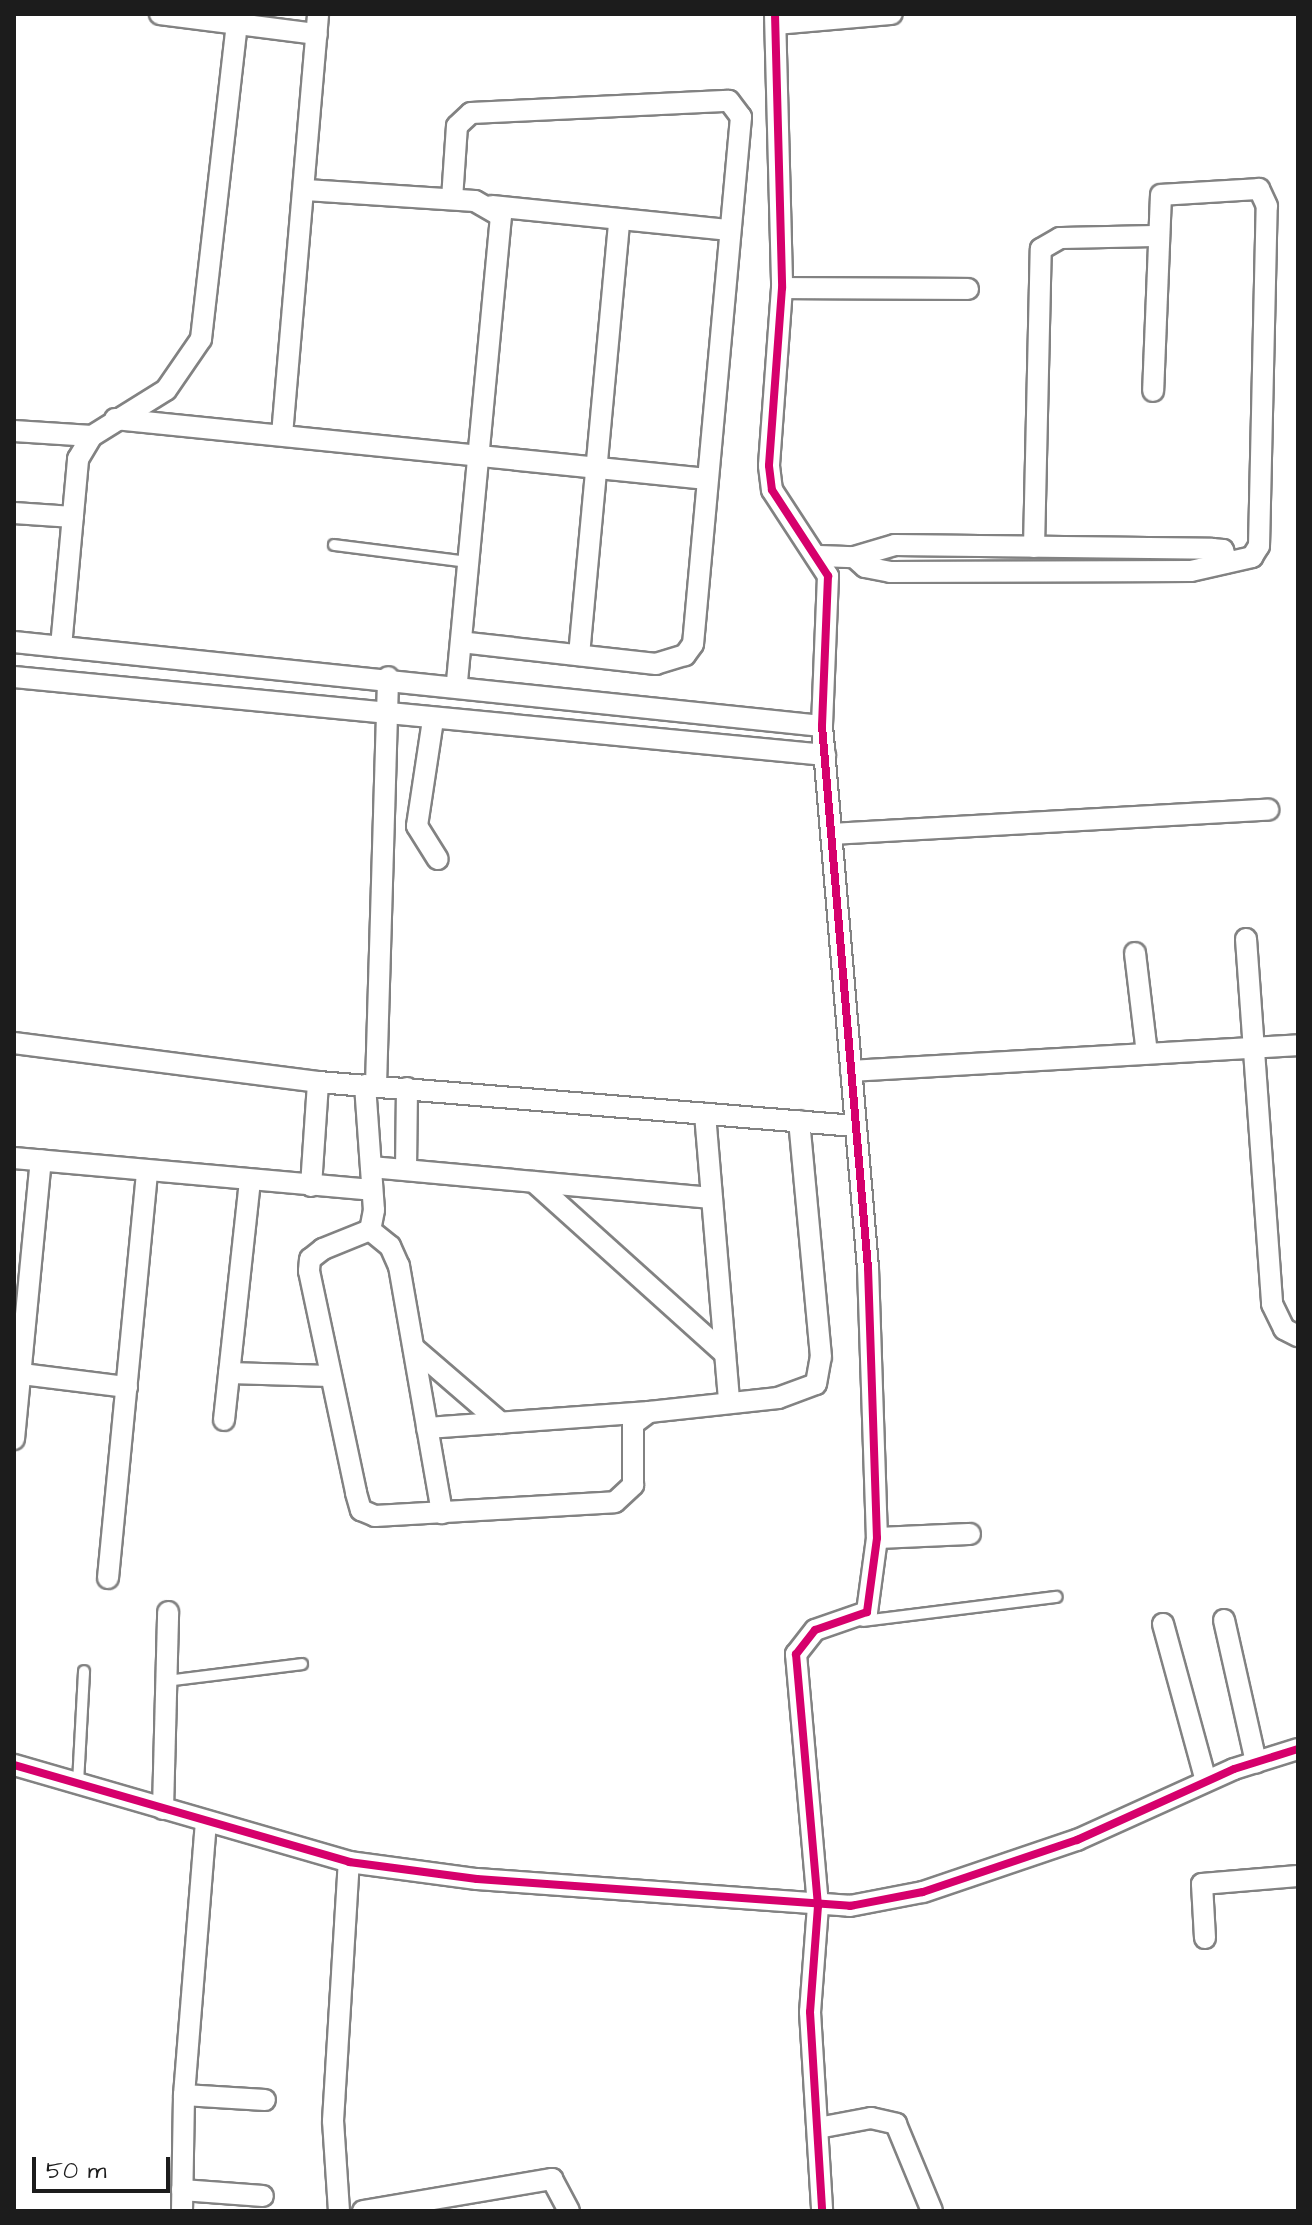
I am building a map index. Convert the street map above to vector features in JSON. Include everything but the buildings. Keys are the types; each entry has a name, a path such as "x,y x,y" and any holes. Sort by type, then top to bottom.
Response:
{"street":[{"path":"160,14 237,24 318,24 306,190 282,435"},
{"path":"822,2211 810,2012 818,1906 796,1654 815,1630 849,1622 867,1612 873,1597 877,1538 868,1268 822,726 829,595 819,556 781,507 771,478 782,288 776,19 892,14"},
{"path":"61,647 78,459 92,436 166,390 201,339 237,24"},
{"path":"452,199 457,126 471,113 729,101 741,117 693,644 685,655 656,664 461,642"},
{"path":"854,557 865,567 890,572 1191,571 1221,568 1227,562 1252,557 1259,546 1265,195 1249,188 1170,191 1157,204 1153,391"},
{"path":"306,190 452,199 619,221 730,230"},
{"path":"457,684 503,230 492,206"},
{"path":"579,655 619,221"},
{"path":"1034,547 1041,249 1060,238 1156,236"},
{"path":"782,288 968,289"},
{"path":"115,419 707,479"},
{"path":"14,431 92,436"},
{"path":"14,513 73,517"},
{"path":"819,556 854,557 895,545 1034,547 1223,550 1227,562"},
{"path":"14,642 457,684 822,726"},
{"path":"14,677 433,720 825,755"},
{"path":"388,677 371,1085 370,1230 396,1256 442,1513"},
{"path":"433,720 417,826 438,859"},
{"path":"832,834 1268,810"},
{"path":"1246,939 1272,1304 1276,1318 1298,1336"},
{"path":"1135,953 1147,1053"},
{"path":"14,1043 318,1082 854,1126"},
{"path":"851,1071 1298,1045"},
{"path":"311,1186 318,1082"},
{"path":"406,1170 407,1088"},
{"path":"705,1114 729,1402"},
{"path":"427,1428 649,1412 803,1393 821,1371 799,1121"},
{"path":"14,1158 372,1190"},
{"path":"14,1439 17,1373 41,1160"},
{"path":"371,1167 712,1198"},
{"path":"108,1578 147,1171"},
{"path":"224,1420 250,1181"},
{"path":"534,1182 725,1354"},
{"path":"370,1230 310,1259 330,1376 361,1510 375,1516 615,1502 633,1485 633,1424 649,1412"},
{"path":"414,1348 501,1423"},
{"path":"17,1373 127,1387"},
{"path":"229,1373 330,1376"},
{"path":"877,1538 970,1534"},
{"path":"163,1809 168,1612"},
{"path":"1224,1620 1256,1762"},
{"path":"1163,1624 1206,1781"},
{"path":"14,1765 206,1824 349,1862 477,1879 742,1895 818,1906 923,1892 1105,1829 1206,1781 1298,1749"},
{"path":"182,2211 184,2095 206,1824"},
{"path":"339,2211 333,2121 349,1862"},
{"path":"1205,1938 1202,1884 1298,1876"},
{"path":"184,2095 265,2100"},
{"path":"818,2128 871,2118 896,2124 932,2211"},
{"path":"363,2211 552,2179 569,2211"},
{"path":"182,2190 263,2196"}],"lane":[{"path":"334,545 469,562"},
{"path":"849,1622 1057,1597"},
{"path":"166,1681 302,1664"},
{"path":"78,1783 84,1671"}],"cycle path":[{"path":"775,14 782,288 769,466 772,490 828,576 822,726 868,1268 877,1538 867,1612 815,1630 796,1654 818,1906 810,2012 822,2211"},
{"path":"14,1765 349,1862 477,1879 850,1906 923,1892 1077,1840 1234,1769 1298,1749"}]}
